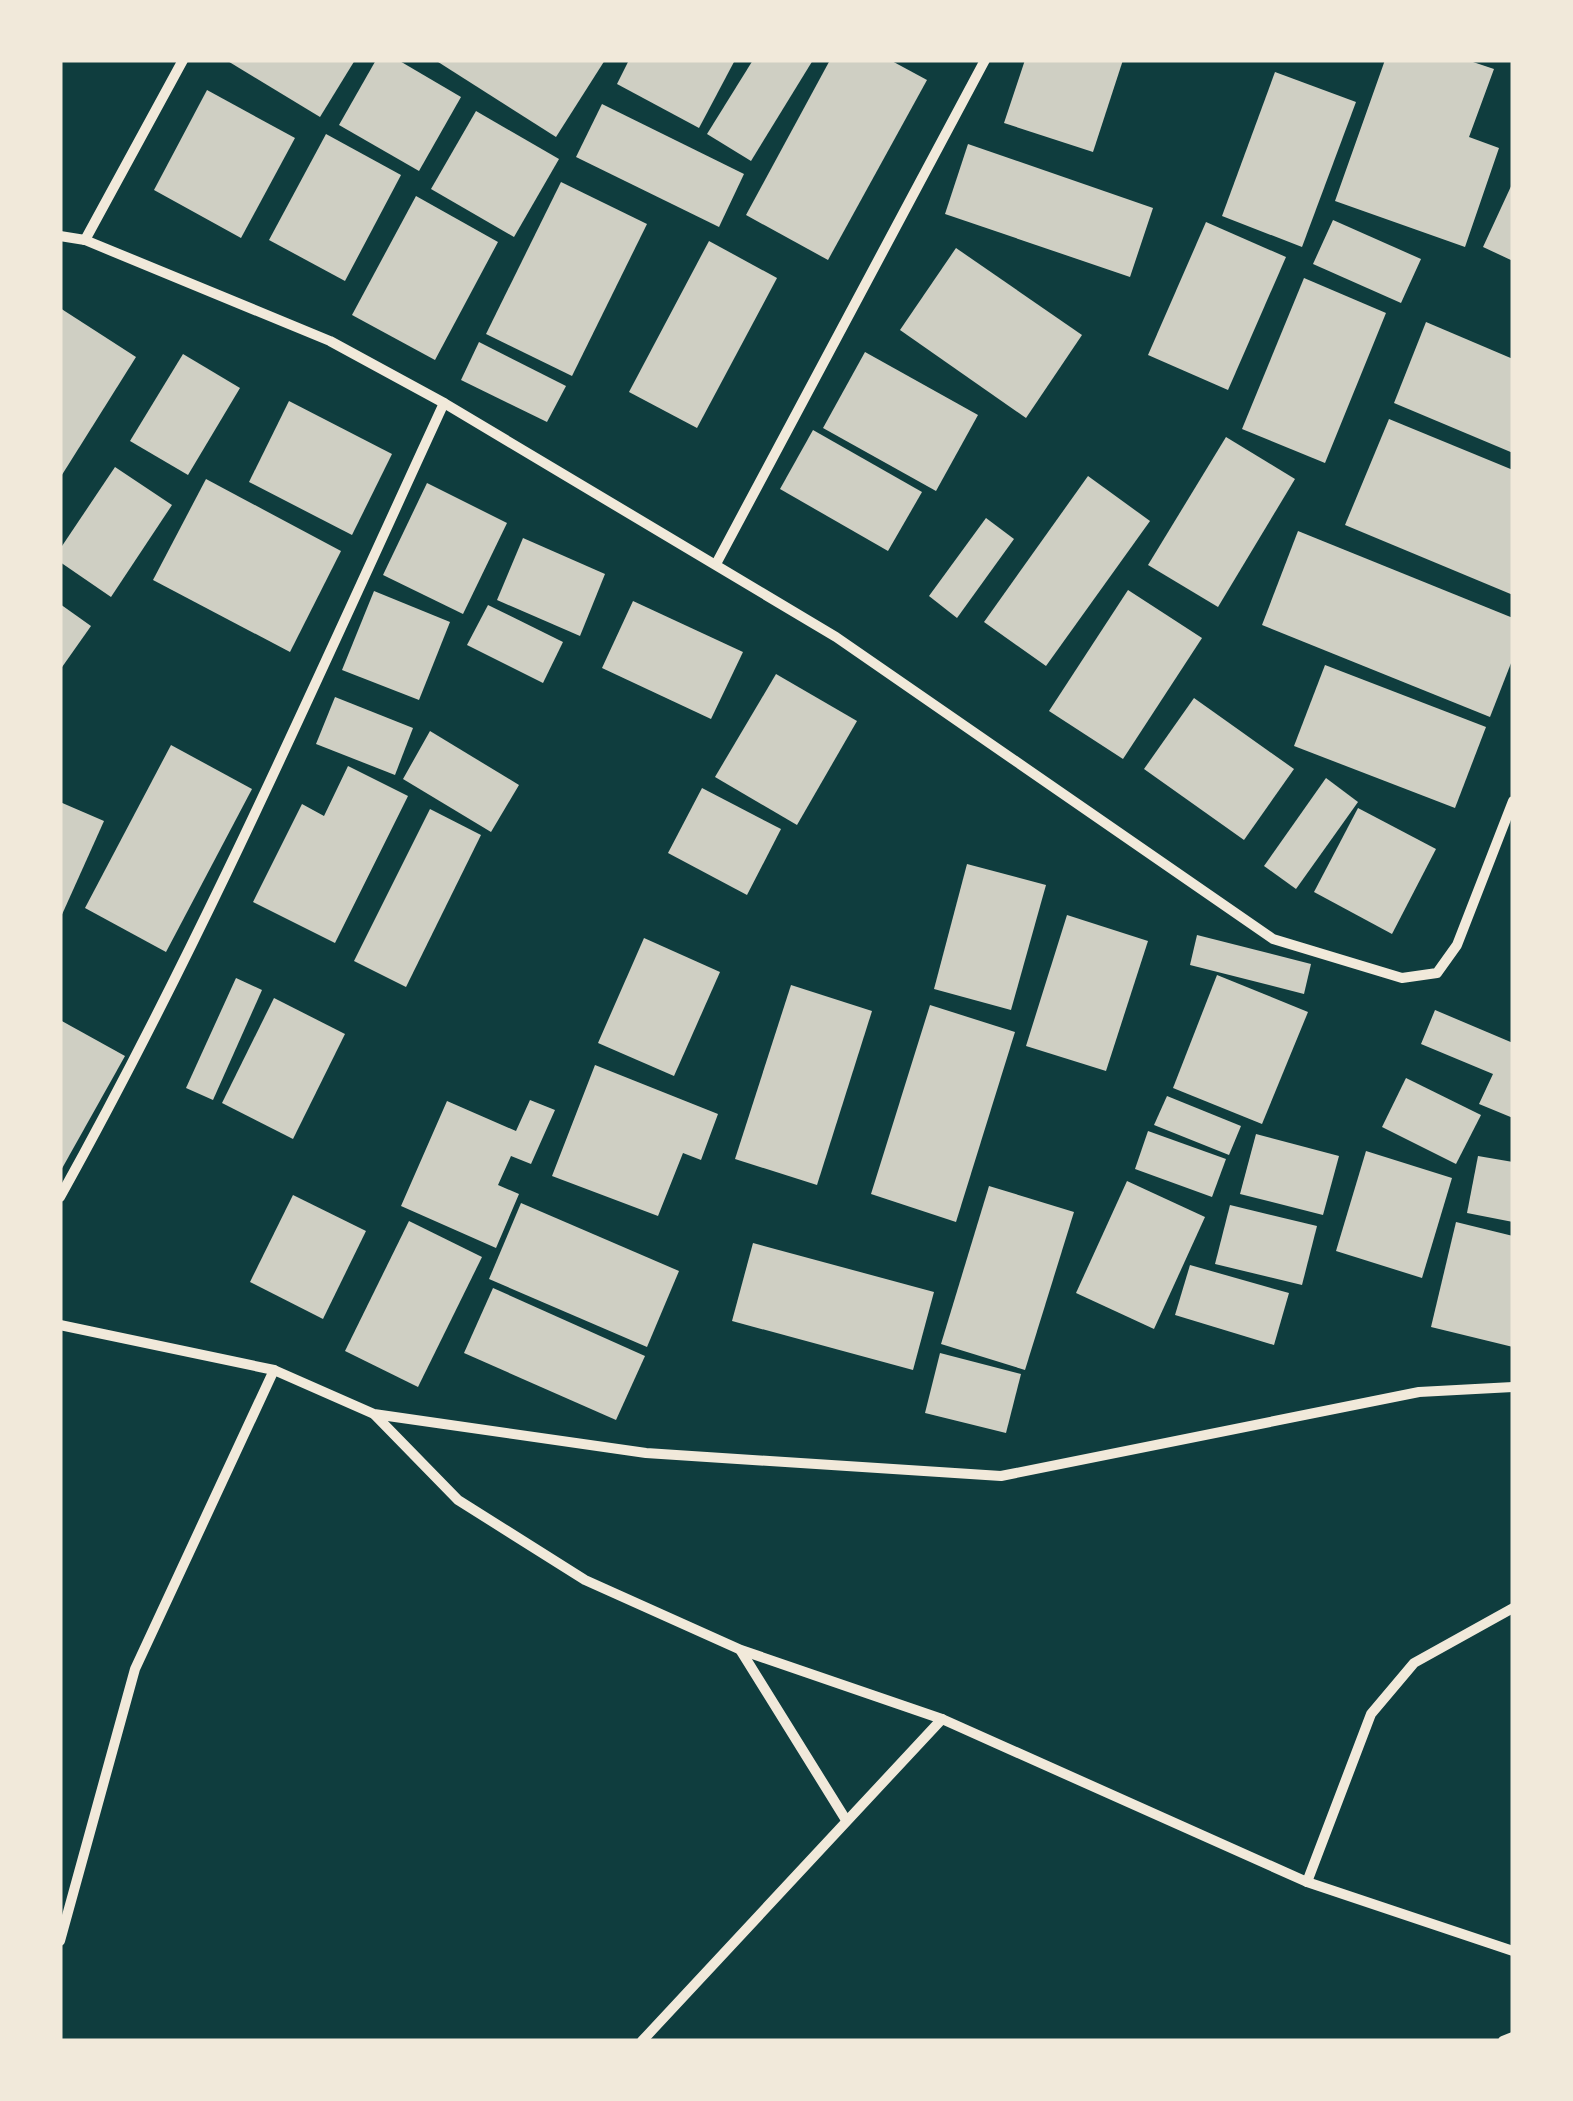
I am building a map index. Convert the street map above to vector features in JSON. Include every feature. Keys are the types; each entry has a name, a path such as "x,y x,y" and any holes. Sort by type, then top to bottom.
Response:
{"street":[{"path":"85,240 182,60"},
{"path":"716,564 985,60"},
{"path":"60,236 85,240 330,341 444,403 836,637 1274,940 1402,978 1437,973 1457,944 1513,800"},
{"path":"60,1197 136,1059 444,403"},
{"path":"60,1325 274,1370 374,1414 646,1453 1001,1476 1419,1392 1513,1387"},
{"path":"60,1940 135,1669 274,1370"},
{"path":"374,1414 458,1500 584,1580 741,1650 942,1719 1306,1882 1513,1951"},
{"path":"1306,1882 1371,1714 1414,1664 1513,1608"},
{"path":"741,1650 846,1820"},
{"path":"642,2041 942,1719"},
{"path":"1503,2041 1513,2038"}],"building":[{"path":"226,60 355,60 320,117"},
{"path":"376,60 398,60 461,97 419,171 339,125"},
{"path":"435,60 605,60 556,137"},
{"path":"629,60 735,60 699,128 617,84"},
{"path":"753,60 813,60 751,161 707,134"},
{"path":"830,60 890,60 927,80 828,260 746,215"},
{"path":"1025,60 1123,60 1093,152 1004,123"},
{"path":"1385,60 1467,60 1494,69 1469,137 1499,148 1465,247 1335,201"},
{"path":"1275,72 1356,102 1302,247 1222,216"},
{"path":"207,90 295,138 241,238 154,190"},
{"path":"602,104 744,174 719,227 576,157"},
{"path":"476,111 559,159 514,237 431,189"},
{"path":"326,134 401,175 345,281 269,240"},
{"path":"968,144 1153,208 1130,277 945,214"},
{"path":"561,182 647,224 572,376 486,334"},
{"path":"1513,182 1513,261 1483,247"},
{"path":"416,196 498,242 435,360 352,315"},
{"path":"1333,220 1421,259 1401,303 1313,264"},
{"path":"1206,222 1286,257 1228,390 1148,355"},
{"path":"709,241 777,278 697,428 629,392"},
{"path":"956,248 1082,335 1026,418 900,330"},
{"path":"1304,278 1386,313 1325,463 1242,429"},
{"path":"60,308 136,357 60,478"},
{"path":"1426,322 1513,359 1513,453 1394,403"},
{"path":"479,342 566,386 547,422 461,380"},
{"path":"865,352 978,415 936,491 823,428"},
{"path":"183,354 240,388 188,475 130,441"},
{"path":"289,401 392,454 352,535 249,482"},
{"path":"1389,419 1513,470 1513,595 1345,525"},
{"path":"813,430 922,492 888,551 780,489"},
{"path":"1226,437 1295,479 1218,607 1148,565"},
{"path":"115,467 172,505 111,597 60,562 60,549"},
{"path":"1088,476 1150,521 1046,666 984,622"},
{"path":"206,479 341,551 290,652 153,580"},
{"path":"427,483 507,523 463,614 383,575"},
{"path":"986,518 1014,539 957,618 929,596"},
{"path":"1298,531 1513,618 1513,658 1490,717 1262,625"},
{"path":"523,538 605,574 580,636 497,600"},
{"path":"1128,590 1202,638 1123,759 1049,711"},
{"path":"374,591 450,622 419,700 342,670"},
{"path":"633,601 743,652 711,719 602,668"},
{"path":"60,604 91,626 60,670"},
{"path":"488,605 563,642 543,683 467,645"},
{"path":"1325,665 1486,727 1455,808 1294,746"},
{"path":"776,674 857,721 797,825 715,777"},
{"path":"335,697 413,728 395,775 316,744"},
{"path":"1194,698 1294,769 1244,840 1144,769"},
{"path":"430,731 519,785 491,832 403,779"},
{"path":"171,745 252,789 166,952 85,908"},
{"path":"348,766 408,796 335,943 253,902 302,804 324,816"},
{"path":"1326,778 1358,802 1296,889 1264,866"},
{"path":"702,788 781,829 747,895 668,853"},
{"path":"60,802 104,821 60,919"},
{"path":"1358,808 1436,849 1392,934 1314,892"},
{"path":"430,809 481,835 406,987 354,961"},
{"path":"967,864 1046,885 1011,1010 934,989"},
{"path":"1067,915 1148,941 1106,1071 1026,1046"},
{"path":"1197,935 1311,964 1304,994 1190,965"},
{"path":"644,938 720,972 674,1076 598,1043"},
{"path":"1217,975 1308,1012 1262,1124 1173,1088"},
{"path":"236,978 262,990 213,1100 186,1088"},
{"path":"791,985 872,1011 817,1185 735,1159"},
{"path":"274,998 345,1034 293,1139 222,1103"},
{"path":"930,1005 1015,1032 956,1222 871,1194"},
{"path":"1435,1010 1513,1043 1513,1118 1479,1104 1493,1074 1421,1044"},
{"path":"60,1020 125,1056 60,1172"},
{"path":"595,1065 718,1114 701,1160 683,1153 658,1216 552,1176"},
{"path":"1406,1078 1481,1115 1456,1164 1382,1127"},
{"path":"1167,1096 1241,1126 1229,1155 1154,1125"},
{"path":"530,1100 555,1110 531,1164 511,1156 498,1185 519,1194 496,1248 401,1206 447,1101 516,1131"},
{"path":"1148,1131 1226,1159 1212,1197 1135,1169"},
{"path":"1256,1134 1339,1156 1323,1215 1240,1194"},
{"path":"1366,1151 1452,1178 1422,1278 1336,1251"},
{"path":"1478,1156 1513,1162 1513,1222 1467,1213"},
{"path":"1127,1181 1205,1217 1154,1329 1076,1293"},
{"path":"989,1186 1074,1212 1025,1370 941,1344"},
{"path":"293,1195 366,1231 323,1319 250,1282"},
{"path":"521,1203 679,1271 647,1347 489,1279"},
{"path":"1230,1205 1317,1226 1302,1285 1215,1264"},
{"path":"409,1221 482,1257 418,1387 345,1351"},
{"path":"1456,1222 1513,1236 1513,1347 1431,1327"},
{"path":"753,1243 934,1292 913,1370 732,1321"},
{"path":"1190,1265 1289,1293 1274,1345 1175,1315"},
{"path":"493,1288 645,1356 616,1420 464,1353"},
{"path":"940,1353 1021,1374 1006,1433 925,1413"}]}
